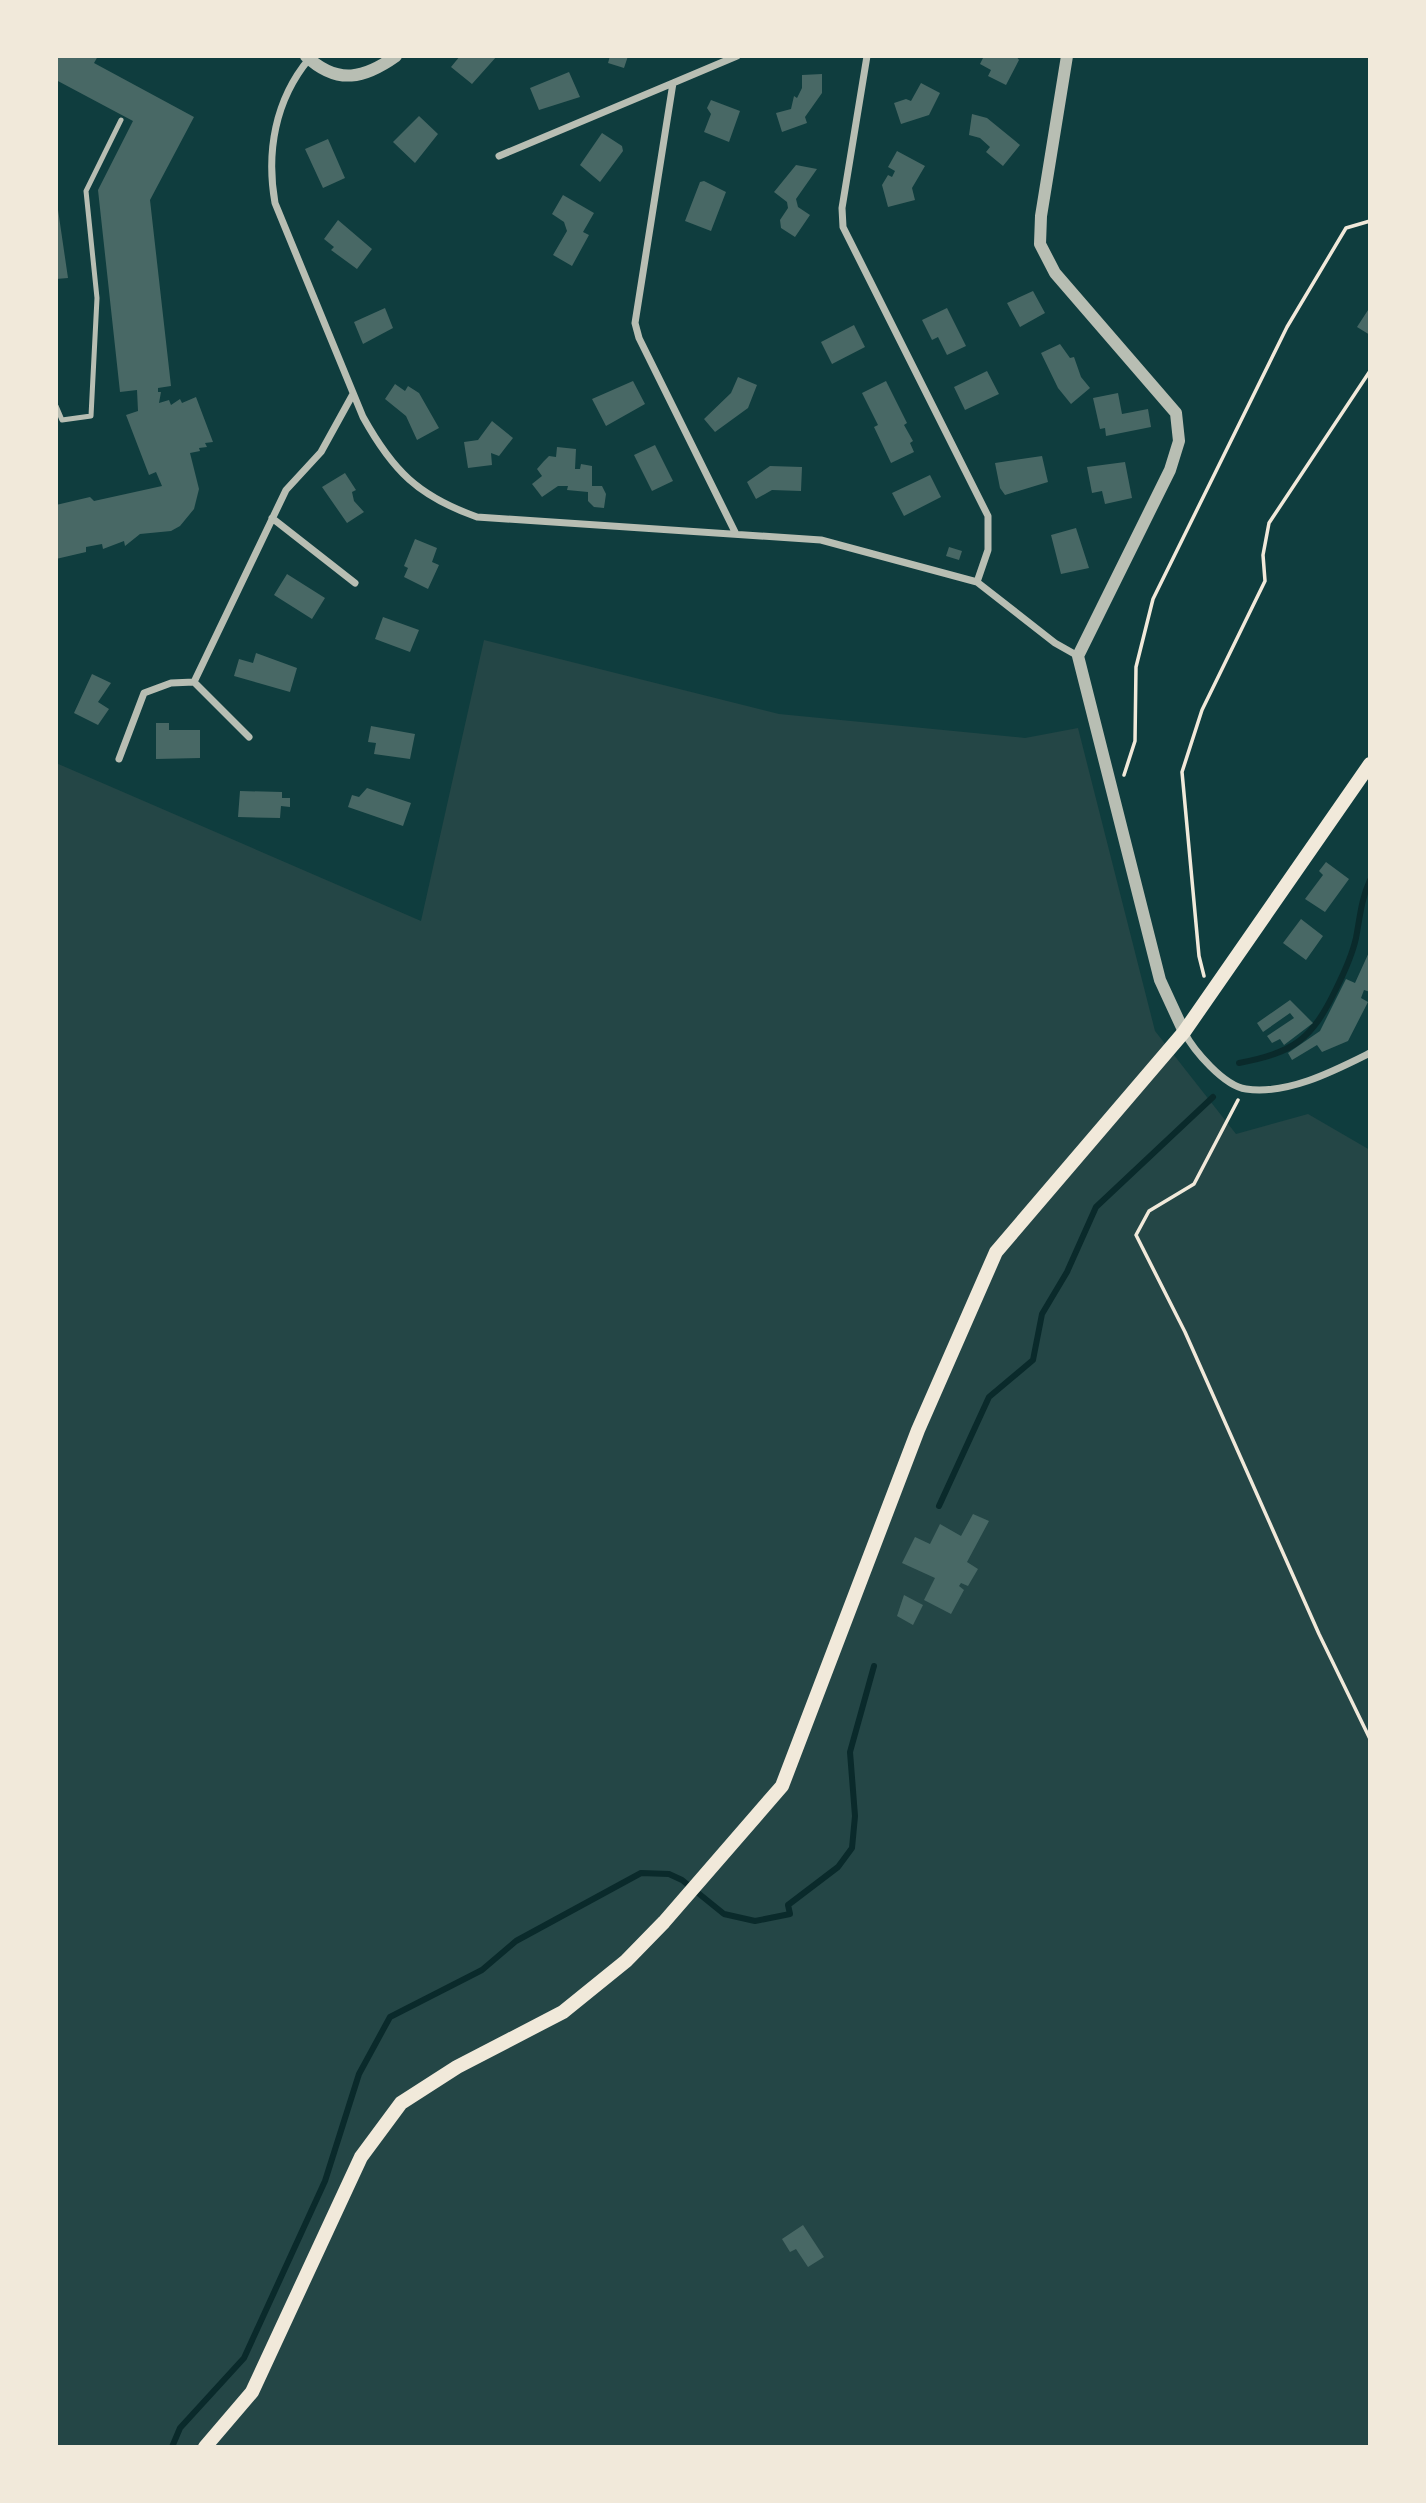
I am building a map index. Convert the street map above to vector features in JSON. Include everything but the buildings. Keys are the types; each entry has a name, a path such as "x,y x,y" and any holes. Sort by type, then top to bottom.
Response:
{"main road":[{"path":"205,2447 252,2392 361,2157 401,2103 457,2067 564,2012 626,1961 706,1875 782,1786 918,1430 996,1252 1184,1032 1370,764"}],"street":[{"path":"397,56 372,73 348,76 329,72 308,58 298,72 281,111 272,143 270,172 284,232 353,394 381,450 400,474 445,506 477,517 821,540 977,582 1055,643 1078,656"},
{"path":"499,156 737,56"},
{"path":"867,56 842,208 843,227 988,516 988,550 977,582"},
{"path":"1068,56 1041,216 1041,244 1055,273 1176,413 1179,441 1170,470 1078,656 1160,980 1195,1053 1244,1089 1281,1089 1344,1066 1370,1053"},
{"path":"673,83 635,323 639,338 736,534"},
{"path":"194,682 286,490 321,452 353,394"},
{"path":"272,518 355,583"},
{"path":"119,759 144,693 171,683 194,682 249,737"}],"lane":[{"path":"56,406 62,421 91,416 97,298 86,191 121,120"}],"path":[{"path":"1116,804 1135,741 1136,667 1153,599 1287,327 1346,228 1370,221"},
{"path":"1216,986 1205,978 1199,956 1182,772 1202,710 1265,581 1263,555 1269,523 1370,370"},
{"path":"1244,1089 1194,1184 1149,1211 1136,1235 1185,1332 1319,1634 1370,1739"}],"shaded area":[{"path":"484,640 779,714 1025,738 1078,728 1155,1031 1236,1134 1308,1114 1370,1150 1370,2447 56,2447 56,763 421,921"}],"waterway":[{"path":"1239,1063 1288,1048 1309,1032 1318,1020 1350,958 1370,880"},
{"path":"939,1506 989,1397 1033,1360 1042,1314 1067,1272 1096,1207 1213,1097"},
{"path":"172,2447 180,2428 244,2358 325,2181 359,2074 390,2017 482,1970 516,1941 641,1873 669,1874 682,1880 724,1914 755,1921 790,1914 788,1905 838,1867 852,1848 855,1816 850,1752 874,1666"}]}
